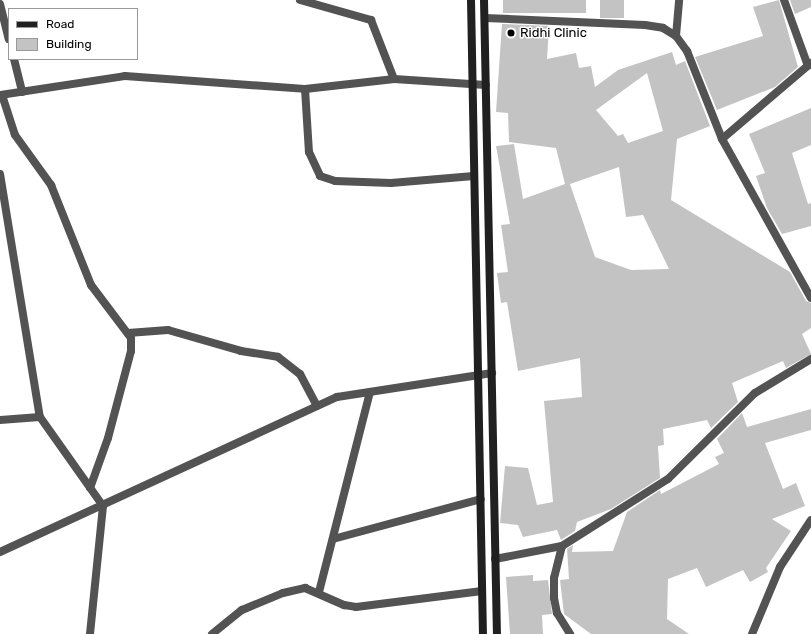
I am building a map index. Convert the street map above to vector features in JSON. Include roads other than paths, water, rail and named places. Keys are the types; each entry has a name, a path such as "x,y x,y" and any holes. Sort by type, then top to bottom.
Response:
{"street":[{"path":"300,0 371,20 394,79"},
{"path":"471,0 483,634"},
{"path":"484,0 497,634"},
{"path":"676,36 679,0"},
{"path":"722,139 809,64 784,0"},
{"path":"0,4 8,35"},
{"path":"485,18 645,25 663,28 676,36 688,51 722,139 811,298"},
{"path":"14,60 22,92"},
{"path":"90,488 108,438 131,351 128,333 91,285 51,185 15,135 1,95 125,76 305,89 394,79 486,85"},
{"path":"305,89 309,152 320,176 335,181 391,184 474,176"},
{"path":"0,174 40,417 103,506 90,634"},
{"path":"128,333 168,330 241,352 278,357 300,374 317,406"},
{"path":"495,559 562,546 668,479 756,393 811,359"},
{"path":"0,552 103,506 337,397 492,373"},
{"path":"319,592 370,392"},
{"path":"0,420 40,417"},
{"path":"333,539 481,499"},
{"path":"752,634 780,567 811,520"},
{"path":"562,546 554,578 554,598 557,613 570,634"},
{"path":"212,634 242,610 283,593 305,588 319,592 344,605 356,607 482,591"}],"place":[{"name":"Ridhi Clinic","path":"511,33"}]}
